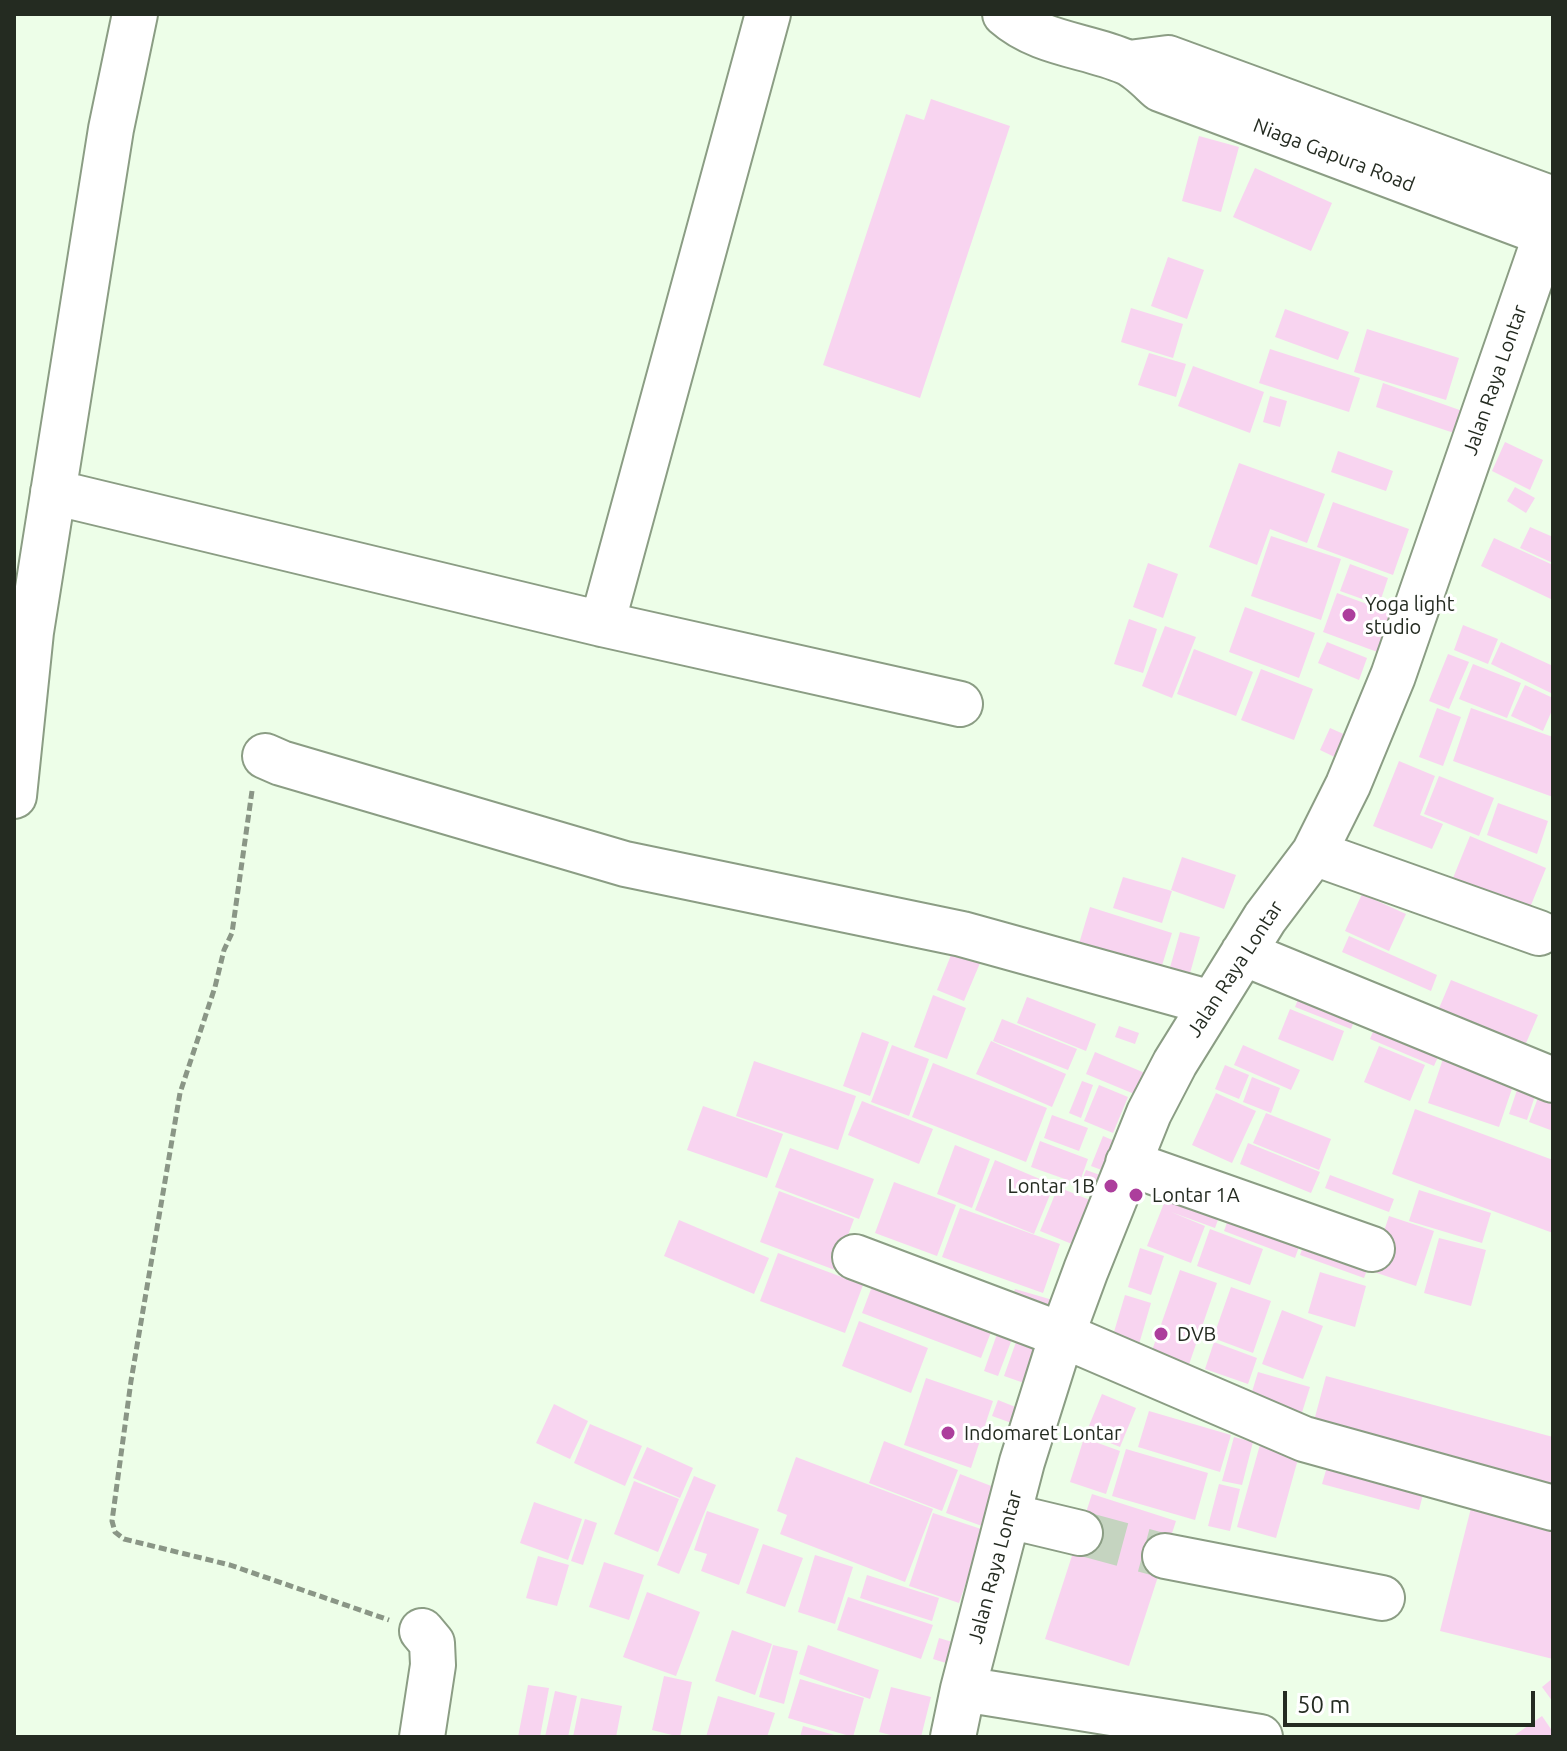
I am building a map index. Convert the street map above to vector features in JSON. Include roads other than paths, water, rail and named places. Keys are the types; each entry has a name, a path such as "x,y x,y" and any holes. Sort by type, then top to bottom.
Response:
{"street":[{"path":"14,796 31,632 111,129 135,14"},
{"path":"602,624 768,14"},
{"name":"Niaga Gapura Road","path":"1005,14 1019,26 1129,63 1168,58 1551,216"},
{"name":"Jalan Raya Lontar","path":"953,1737 1009,1516 1062,1335 1128,1163 1175,1063 1265,918 1314,853 1348,785 1393,676 1551,216"},
{"path":"53,492 602,624 960,704"},
{"path":"265,756 625,864 962,934 1211,1003"},
{"path":"1314,853 1539,933"},
{"path":"1243,953 1553,1080"},
{"path":"1128,1163 1372,1249"},
{"path":"855,1257 1062,1335 1304,1439 1553,1508"},
{"path":"1009,1516 1080,1533"},
{"path":"1165,1556 1382,1598"},
{"path":"422,1631 432,1643 433,1665 422,1737"},
{"path":"963,1689 1260,1737"},
{"path":"1028,1737 1034,1725 1110,1737"}],"tunnel":[{"path":"1080,1533 1165,1556"}],"place":[{"name":"Yoga light studio","path":"1349,615"},
{"name":"Lontar 1B","path":"1111,1186"},
{"name":"Lontar 1A","path":"1136,1195"},
{"name":"DVB","path":"1161,1334"},
{"name":"Indomaret Lontar","path":"948,1433"}]}
